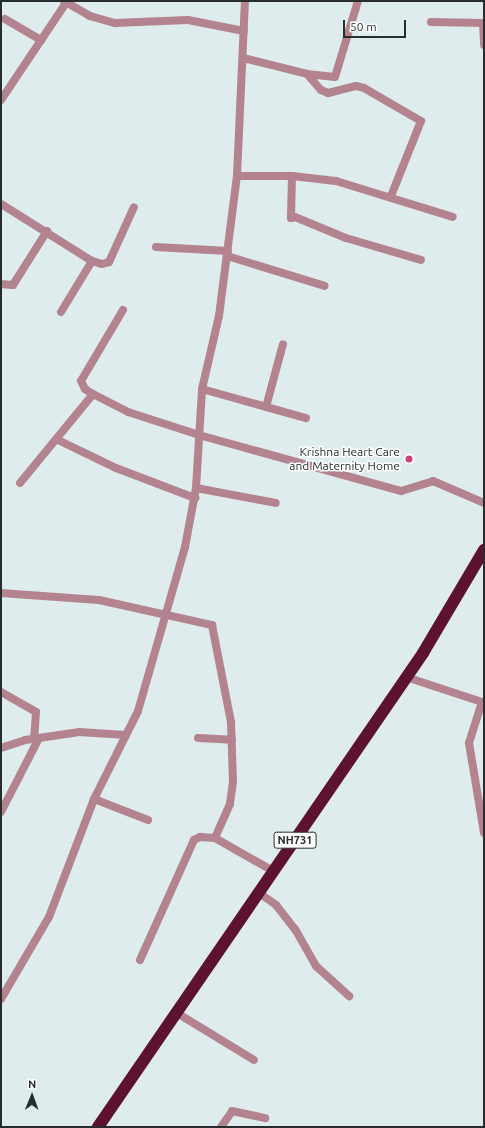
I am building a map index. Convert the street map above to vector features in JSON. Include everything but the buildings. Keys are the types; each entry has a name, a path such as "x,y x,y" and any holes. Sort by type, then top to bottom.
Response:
{"highway":[{"name":"NH731","path":"98,1127 260,893 406,677 484,550"}],"street":[{"path":"1,999 49,917 94,799 138,711 151,674 164,614 185,547 195,498 202,389 219,316 237,176 245,1"},
{"path":"243,58 307,74 335,77 358,1"},
{"path":"1,100 65,2 90,16 115,23 188,20 244,31"},
{"path":"5,19 41,40"},
{"path":"431,22 483,23 484,45"},
{"path":"307,74 320,90 328,92 356,86 364,88 421,121 391,196"},
{"path":"237,176 292,176 336,181 391,196 453,217"},
{"path":"292,176 291,218 295,217 346,238 421,260"},
{"path":"1,204 47,231 92,261 109,262 134,207"},
{"path":"1,284 13,285 47,231"},
{"path":"156,247 227,254 325,286"},
{"path":"61,312 92,261"},
{"path":"123,310 81,381 85,389 93,394 128,412 199,435 401,491 437,482 484,503"},
{"path":"266,407 283,344"},
{"path":"202,389 306,418"},
{"path":"20,483 58,440 93,394"},
{"path":"58,440 116,468 195,498"},
{"path":"196,488 276,503"},
{"path":"1,593 100,600 212,625 220,654 232,740 232,793 215,838"},
{"path":"406,677 482,702 469,743 484,833"},
{"path":"1,692 36,712 37,738 1,812"},
{"path":"1,748 37,738 79,732 126,735"},
{"path":"198,738 232,740"},
{"path":"94,799 148,820"},
{"path":"140,960 190,846 200,837 215,838 273,872"},
{"path":"260,893 276,905 295,929 316,966 349,996"},
{"path":"177,1014 254,1060"},
{"path":"221,1127 232,1111 265,1118"}],"place":[{"name":"Krishna Heart Care and Maternity Home","path":"409,459"}]}
